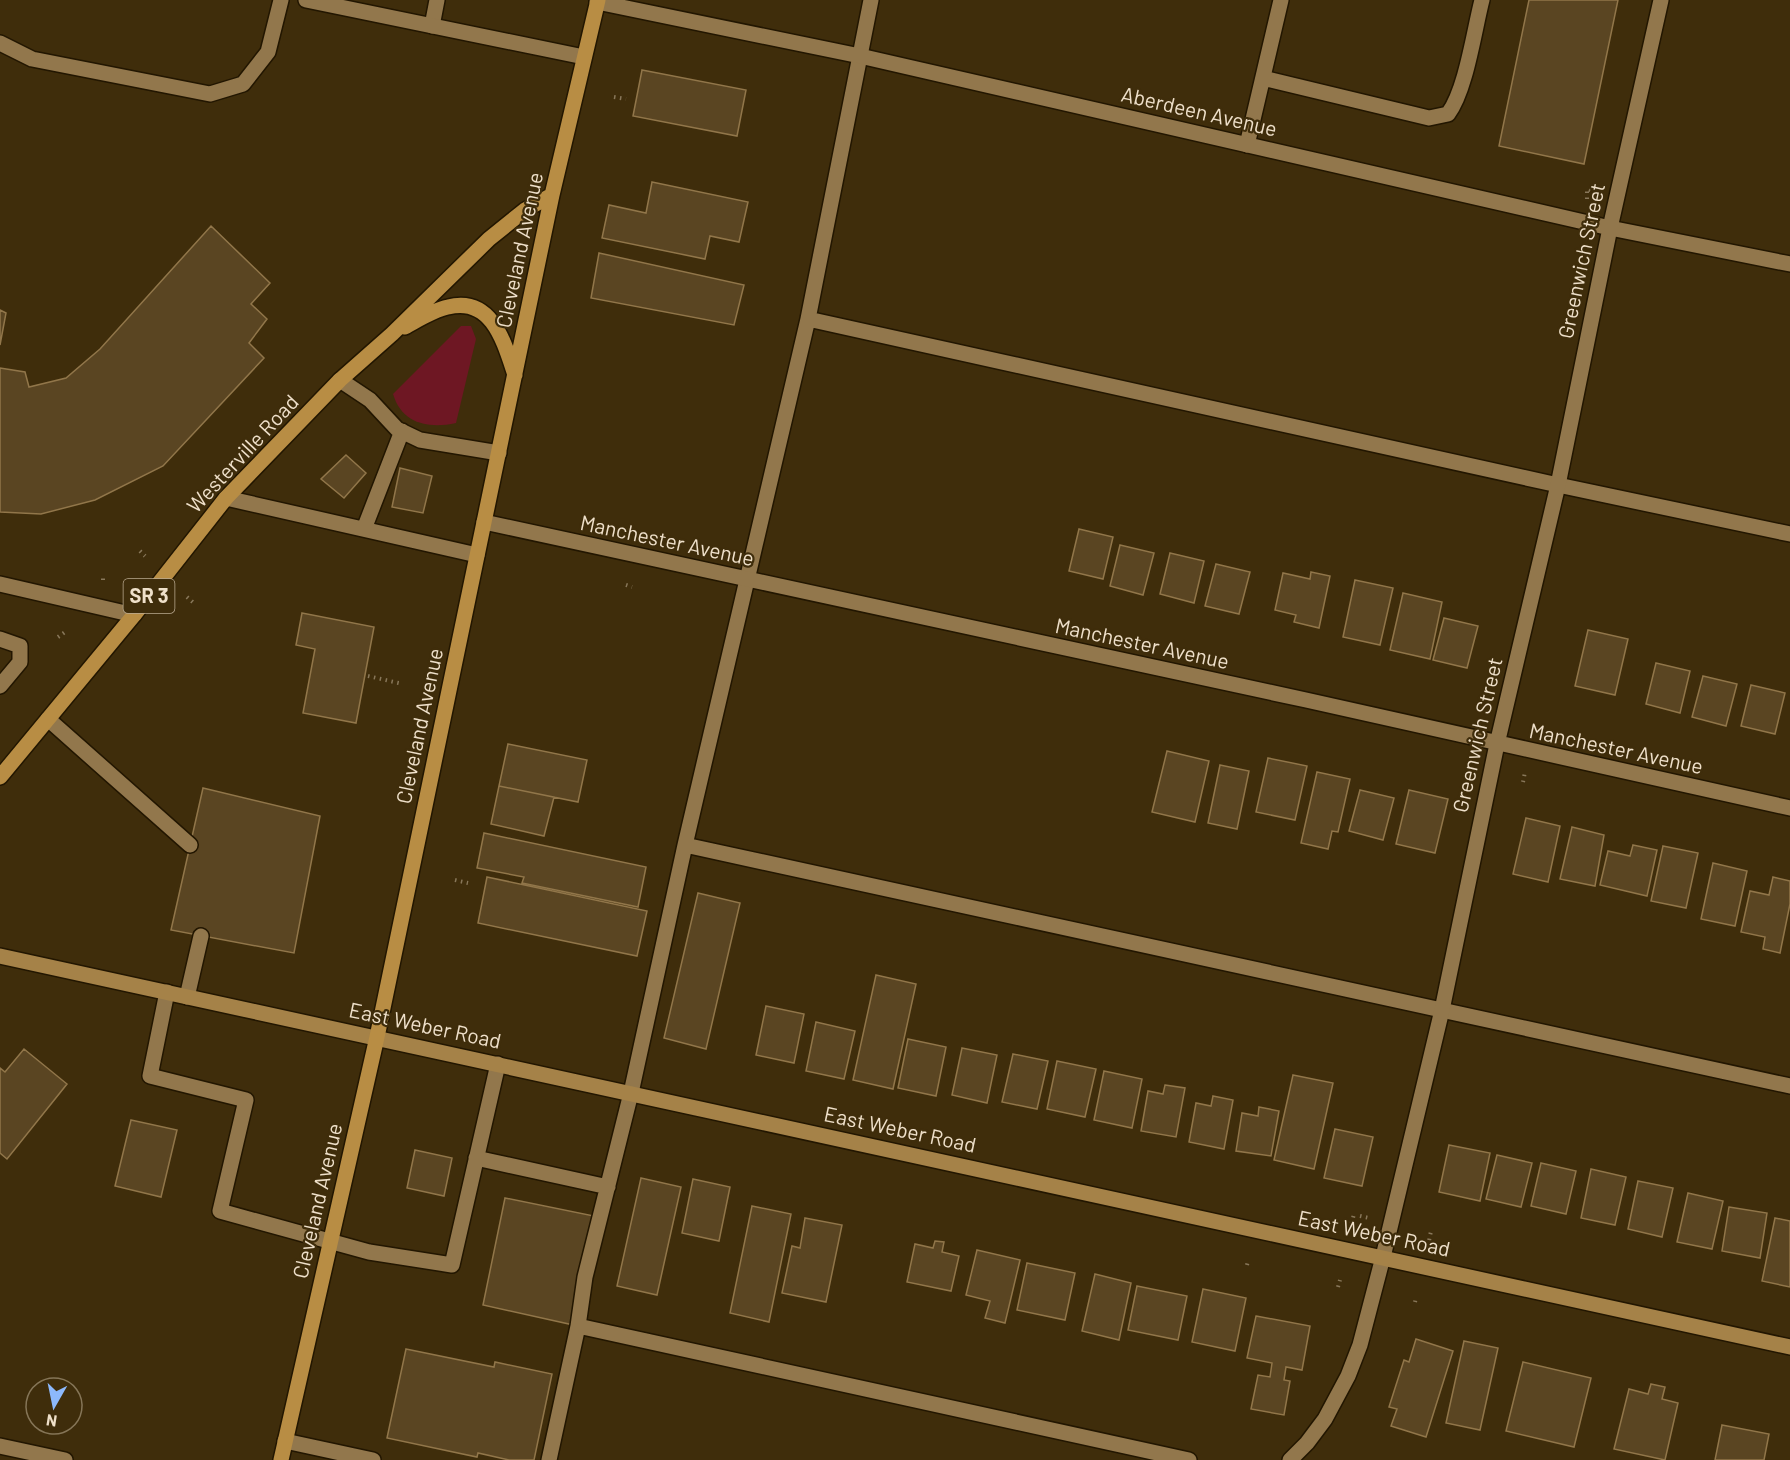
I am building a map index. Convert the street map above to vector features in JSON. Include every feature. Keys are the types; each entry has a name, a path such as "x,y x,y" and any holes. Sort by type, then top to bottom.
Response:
{"main road":[{"name":"Cleveland Avenue","path":"281,1460 377,1037 552,195 598,1"},
{"name":"Westerville Road","path":"0,777 134,615 226,498 340,380 392,334 489,239 525,210 552,195"},
{"path":"392,334 447,307 471,305 489,317 506,347 516,375"}],"street":[{"path":"0,43 32,59 210,94 243,84 268,52 281,0"},
{"path":"306,0 584,57"},
{"path":"432,26 437,0"},
{"path":"549,1460 578,1326 585,1277 631,1093 685,845 808,319 871,0"},
{"path":"1247,145 1281,0"},
{"path":"1263,78 1429,118 1448,114 1456,104 1482,0"},
{"name":"Greenwich Street","path":"1290,1460 1307,1443 1325,1419 1348,1376 1360,1346 1383,1257 1442,1010 1497,744 1558,485 1610,228 1661,0"},
{"name":"Aberdeen Avenue","path":"598,1 860,56 1610,228 1790,264"},
{"path":"808,319 1790,534"},
{"path":"340,380 370,400 397,429 420,440 499,453"},
{"path":"364,529 402,431"},
{"path":"226,498 477,555"},
{"name":"Manchester Avenue","path":"484,522 1790,808"},
{"path":"0,584 134,615"},
{"path":"0,639 20,646 20,662 0,686"},
{"path":"48,719 190,845"},
{"path":"685,845 1790,1086"},
{"path":"187,996 201,936"},
{"name":"East Weber Road","path":"0,956 1790,1347"},
{"path":"167,992 150,1076 246,1100 220,1210 369,1252 452,1265 498,1064"},
{"path":"476,1158 608,1187"},
{"path":"578,1326 1189,1460"},
{"path":"285,1441 373,1460"},
{"path":"0,1446 65,1460"}],"path":[{"path":"614,97 626,99"},
{"path":"1587,189 1587,199"},
{"path":"140,551 146,556"},
{"path":"103,574 103,580"},
{"path":"626,585 632,587"},
{"path":"187,597 195,604"},
{"path":"58,637 65,632"},
{"path":"368,676 403,684"},
{"path":"1523,782 1525,772"},
{"path":"455,880 468,883"},
{"path":"1350,1230 1354,1214"},
{"path":"1428,1246 1431,1230"},
{"path":"1338,1287 1340,1280"},
{"path":"1415,1302 1416,1297"}],"shaded area":[{"path":"461,326 471,326 476,339 456,423 436,425 410,418 397,404 393,394"}],"building":[{"path":"1529,0 1618,0 1584,164 1499,146"},
{"path":"642,70 746,90 737,136 633,116"},
{"path":"652,182 748,202 739,242 710,236 705,259 602,238 609,205 646,213"},
{"path":"211,226 270,283 251,304 267,319 249,343 264,358 163,466 95,500 41,514 0,512 0,368 25,372 29,387 66,378 100,349"},
{"path":"599,253 744,285 734,325 591,298"},
{"path":"0,310 6,313 0,345"},
{"path":"346,455 366,473 344,498 321,479"},
{"path":"400,468 432,476 423,513 392,507"},
{"path":"1079,529 1113,537 1103,579 1069,571"},
{"path":"1120,545 1154,553 1143,595 1110,586"},
{"path":"1170,553 1204,561 1194,603 1160,594"},
{"path":"1216,564 1250,572 1239,614 1205,606"},
{"path":"1311,572 1330,576 1319,628 1294,622 1296,615 1275,610 1283,573 1310,579"},
{"path":"1355,580 1393,588 1380,645 1343,637"},
{"path":"1403,593 1442,602 1430,659 1390,650"},
{"path":"302,613 374,627 356,723 303,713 315,649 296,645"},
{"path":"1444,618 1478,626 1467,668 1433,660"},
{"path":"1588,630 1628,639 1615,695 1575,686"},
{"path":"1656,663 1690,671 1680,713 1646,704"},
{"path":"1703,676 1737,684 1726,726 1692,717"},
{"path":"1751,685 1785,693 1775,734 1741,726"},
{"path":"508,744 587,760 578,802 499,786"},
{"path":"1167,751 1209,761 1195,822 1152,812"},
{"path":"1268,758 1307,766 1295,820 1256,812"},
{"path":"1220,765 1249,771 1237,829 1208,823"},
{"path":"1317,772 1350,779 1338,832 1332,831 1328,849 1301,843"},
{"path":"499,786 554,797 544,836 491,824"},
{"path":"203,788 320,816 294,953 171,930"},
{"path":"1360,790 1394,798 1383,840 1349,831"},
{"path":"1409,790 1448,799 1435,853 1396,844"},
{"path":"1526,818 1560,826 1548,882 1513,874"},
{"path":"1572,827 1604,835 1595,886 1560,879"},
{"path":"484,833 646,867 638,907 522,883 524,877 477,868"},
{"path":"1633,845 1657,850 1647,896 1600,885 1608,851 1630,856"},
{"path":"1663,846 1698,853 1686,908 1651,901"},
{"path":"1713,863 1747,871 1735,926 1701,919"},
{"path":"487,877 647,911 637,956 478,923"},
{"path":"1773,877 1790,881 1790,904 1780,953 1763,949 1765,937 1741,932 1750,891 1769,895"},
{"path":"698,893 740,903 706,1049 664,1038"},
{"path":"876,975 916,984 893,1089 853,1080"},
{"path":"766,1006 804,1014 794,1063 756,1055"},
{"path":"816,1022 855,1031 844,1079 806,1071"},
{"path":"908,1039 946,1047 936,1096 898,1088"},
{"path":"962,1048 997,1055 987,1103 952,1095"},
{"path":"24,1049 67,1084 7,1159 0,1153 0,1068 5,1072"},
{"path":"1013,1054 1048,1061 1037,1109 1002,1102"},
{"path":"1057,1061 1096,1069 1085,1117 1047,1109"},
{"path":"1104,1071 1142,1079 1132,1128 1094,1120"},
{"path":"1293,1075 1333,1083 1314,1169 1274,1160"},
{"path":"1165,1085 1185,1088 1176,1137 1141,1131 1148,1091 1163,1094"},
{"path":"1213,1096 1233,1100 1224,1149 1189,1142 1196,1103 1211,1106"},
{"path":"1259,1107 1279,1111 1271,1156 1236,1151 1242,1113 1258,1116"},
{"path":"131,1120 177,1130 161,1197 115,1186"},
{"path":"1335,1129 1373,1137 1362,1186 1324,1178"},
{"path":"1449,1145 1490,1153 1480,1201 1439,1192"},
{"path":"415,1150 452,1158 444,1196 407,1188"},
{"path":"1497,1155 1532,1163 1521,1207 1486,1199"},
{"path":"1541,1163 1576,1171 1566,1214 1531,1206"},
{"path":"1591,1169 1626,1177 1615,1225 1581,1218"},
{"path":"641,1178 681,1187 657,1295 617,1286"},
{"path":"693,1179 730,1187 719,1241 682,1233"},
{"path":"1638,1181 1673,1188 1662,1237 1628,1229"},
{"path":"1688,1193 1723,1201 1712,1249 1677,1242"},
{"path":"505,1198 594,1216 578,1326 483,1305"},
{"path":"752,1206 791,1214 769,1322 730,1313"},
{"path":"1729,1207 1767,1213 1760,1258 1722,1251"},
{"path":"805,1218 842,1225 826,1302 782,1293 792,1246 800,1248"},
{"path":"1775,1218 1790,1221 1790,1287 1762,1281"},
{"path":"935,1241 944,1242 942,1252 959,1256 951,1291 907,1282 915,1244 933,1248"},
{"path":"977,1250 1020,1260 1005,1323 985,1318 990,1301 966,1295"},
{"path":"1027,1263 1075,1273 1065,1320 1017,1310"},
{"path":"1095,1274 1131,1283 1119,1340 1082,1331"},
{"path":"1137,1286 1187,1296 1178,1340 1128,1330"},
{"path":"1203,1289 1246,1298 1235,1351 1192,1342"},
{"path":"1256,1316 1310,1326 1302,1370 1286,1367 1284,1380 1290,1381 1284,1415 1251,1409 1258,1375 1270,1377 1272,1363 1247,1358"},
{"path":"1416,1339 1453,1351 1426,1437 1391,1426 1397,1409 1389,1407 1404,1360 1409,1362"},
{"path":"1464,1341 1498,1348 1480,1430 1446,1423"},
{"path":"406,1349 494,1367 495,1362 552,1374 534,1460 509,1460 478,1453 477,1457 387,1438"},
{"path":"1523,1362 1591,1378 1574,1447 1506,1431"},
{"path":"1651,1384 1665,1387 1662,1399 1678,1403 1665,1460 1614,1449 1629,1389 1648,1394"},
{"path":"1722,1425 1769,1434 1764,1460 1715,1460"}]}
